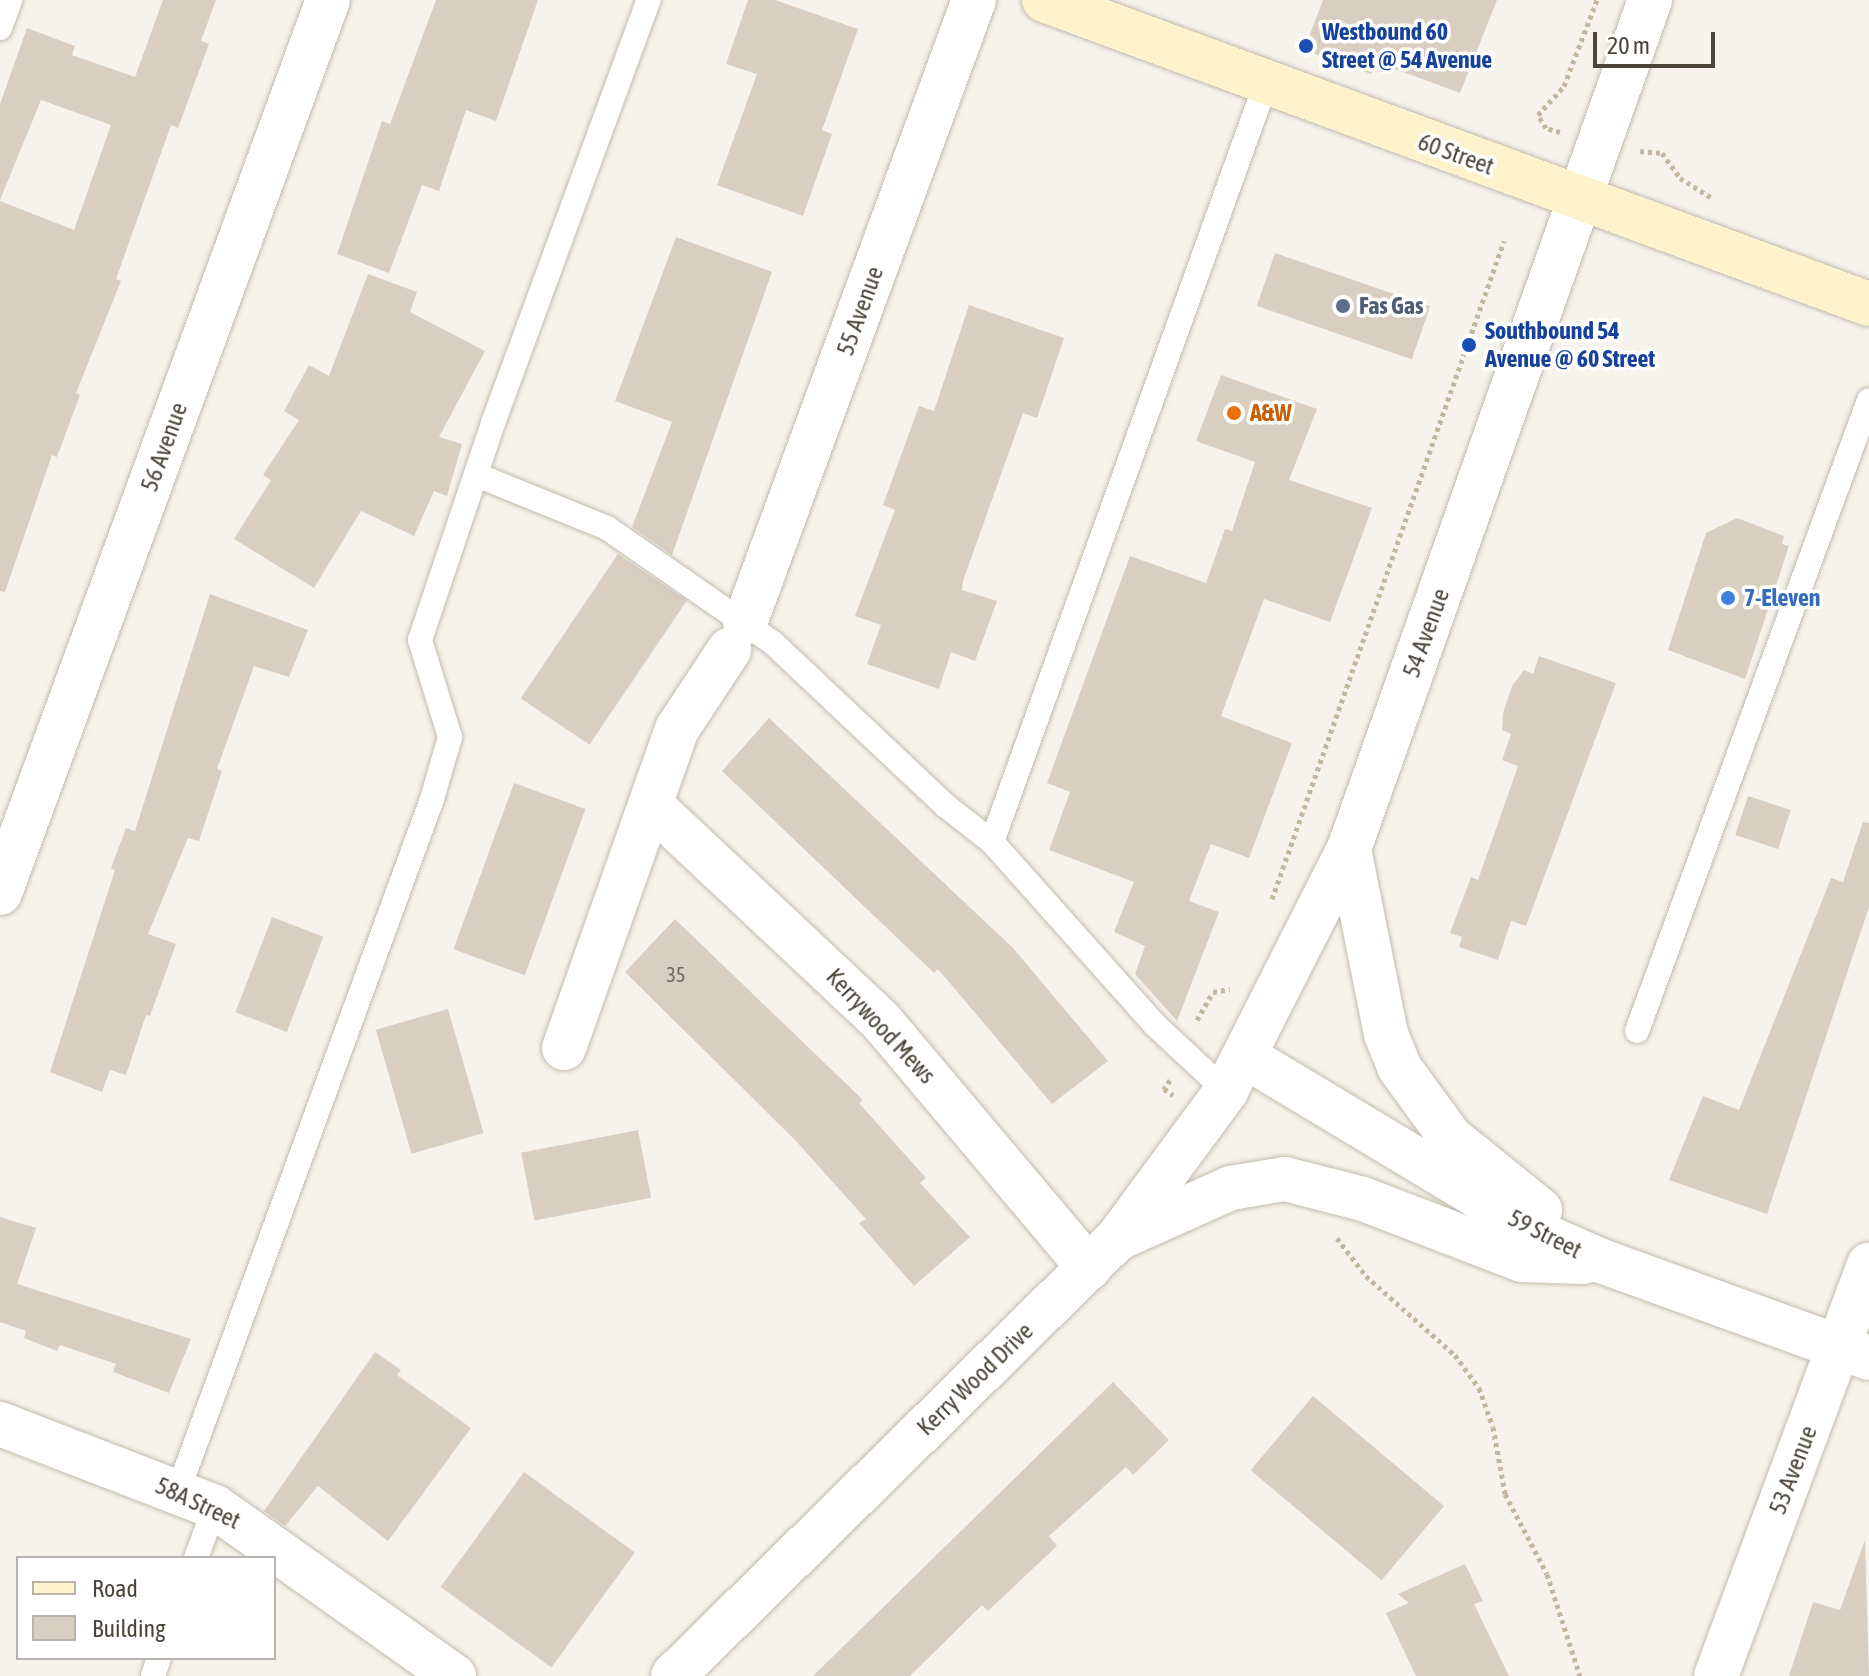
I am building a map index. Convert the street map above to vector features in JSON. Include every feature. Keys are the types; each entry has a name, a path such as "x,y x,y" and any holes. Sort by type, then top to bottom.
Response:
{"main road":[{"name":"60 Street","path":"1044,0 1869,304"}],"street":[{"name":"56 Avenue","path":"0,893 328,0"},
{"name":"55 Avenue","path":"737,636 974,0"},
{"name":"54 Avenue","path":"1236,1074 1349,849 1582,200 1650,0"},
{"path":"564,1048 687,707 737,636"},
{"name":"Kerrywood Mews","path":"651,805 881,1021 1103,1254"},
{"path":"1349,849 1386,1034 1399,1067 1450,1137 1604,1262"},
{"name":"Kerry Wood Drive","path":"673,1676 1103,1254 1236,1074"},
{"name":"59 Street","path":"1236,1074 1604,1262 1854,1352"},
{"path":"1103,1254 1231,1188 1285,1179 1363,1199 1522,1260 1604,1262"},
{"name":"53 Avenue","path":"1716,1676 1854,1352 1869,1264"},
{"name":"58A Street","path":"0,1424 196,1499 454,1676"}],"lane":[{"path":"0,28 10,0"},
{"path":"196,1556 196,1499 432,799 450,737 420,640 479,476 493,423 649,0"},
{"path":"992,842 1266,83"},
{"path":"1637,1031 1869,400"},
{"path":"479,476 607,528 992,842 1155,1025 1236,1074"}],"path":[{"path":"1546,128 1538,115 1564,86 1597,0"},
{"path":"1658,156 1662,153 1694,188 1720,200"},
{"path":"1285,863 1504,241"},
{"path":"1334,1234 1366,1276 1455,1355 1479,1388 1493,1427 1505,1494 1547,1574 1580,1676"}],"building":[{"path":"163,0 216,0 201,41 209,44 178,128 171,125 116,279 121,281 76,393 80,395 57,457 52,455 5,592 0,591 0,201 74,230 111,125 41,100 0,200 0,104 27,28 75,46 72,55 135,77"},
{"path":"436,0 538,0 496,121 466,110 439,191 422,185 389,273 337,254 382,121 390,124"},
{"path":"748,0 775,0 858,29 822,130 832,134 803,216 717,185 757,74 726,64"},
{"path":"1323,0 1497,0 1460,93 1376,62 1371,74 1304,50"},
{"path":"676,237 772,272 672,555 632,527 672,422 615,401"},
{"name":"Fas Gas","path":"1275,253 1430,306 1412,359 1257,306"},
{"path":"368,274 417,292 410,312 485,351 439,437 462,444 447,496 434,491 414,536 361,511 314,588 234,539 271,480 263,475 299,420 284,411 309,365 329,376"},
{"path":"969,305 1064,338 1037,418 1023,413 963,581 962,590 997,601 975,661 951,652 939,689 867,664 881,625 855,616 895,510 883,505 919,406 934,411"},
{"path":"1221,375 1317,409 1289,480 1372,508 1330,622 1264,599 1221,716 1292,743 1249,858 1211,844 1189,901 1219,912 1177,1021 1135,974 1145,946 1114,932 1134,882 1049,850 1070,792 1047,783 1130,556 1206,583 1225,529 1232,531 1255,462 1196,441"},
{"name":"7-Eleven","path":"1737,518 1784,536 1782,544 1789,546 1745,679 1668,650 1706,533"},
{"path":"618,554 687,600 590,745 521,698"},
{"path":"210,594 308,630 289,677 254,666 217,769 222,771 199,841 188,838 148,934 176,944 150,1016 146,1015 126,1075 110,1070 102,1092 50,1072 115,870 111,868 126,828 135,831"},
{"path":"1539,656 1616,683 1526,926 1511,921 1498,960 1459,947 1462,937 1450,933 1471,877 1478,880 1518,766 1502,760 1511,734 1502,730 1503,713 1512,686 1524,670 1533,674"},
{"path":"769,718 1013,948 1108,1061 1052,1104 938,969 934,973 722,771"},
{"path":"514,783 585,809 525,975 453,949"},
{"path":"1748,796 1791,810 1778,849 1735,835"},
{"path":"1863,822 1869,823 1869,907 1767,1214 1669,1180 1703,1096 1739,1110 1831,878 1843,882"},
{"path":"272,917 323,937 287,1032 235,1012"},
{"path":"675,919 863,1100 859,1103 926,1178 920,1183 970,1237 914,1286 859,1223 866,1219 795,1140 625,972"},
{"path":"448,1009 484,1133 411,1154 376,1030"},
{"path":"638,1130 651,1198 534,1220 521,1153"},
{"path":"0,1217 36,1228 17,1284 191,1339 169,1393 113,1372 116,1364 60,1345 57,1351 24,1338 26,1331 0,1322"},
{"path":"375,1352 401,1370 397,1375 471,1428 388,1541 318,1486 285,1526 264,1511"},
{"path":"1113,1382 1169,1440 1133,1475 1126,1467 1049,1536 1057,1546 988,1611 982,1605 910,1676 813,1676"},
{"path":"1313,1396 1444,1506 1382,1580 1251,1470"},
{"path":"524,1472 635,1553 551,1667 441,1587"},
{"path":"1865,1540 1869,1676 1789,1676 1813,1602 1840,1610"},
{"path":"1465,1564 1483,1601 1474,1604 1509,1676 1416,1676 1386,1613 1409,1603 1398,1594"}],"place":[{"name":"Westbound 60 Street @ 54 Avenue","path":"1306,46"},
{"name":"Fas Gas","path":"1343,306"},
{"name":"Southbound 54 Avenue @ 60 Street","path":"1469,345"},
{"name":"A&W","path":"1234,413"},
{"name":"7-Eleven","path":"1728,598"}]}
